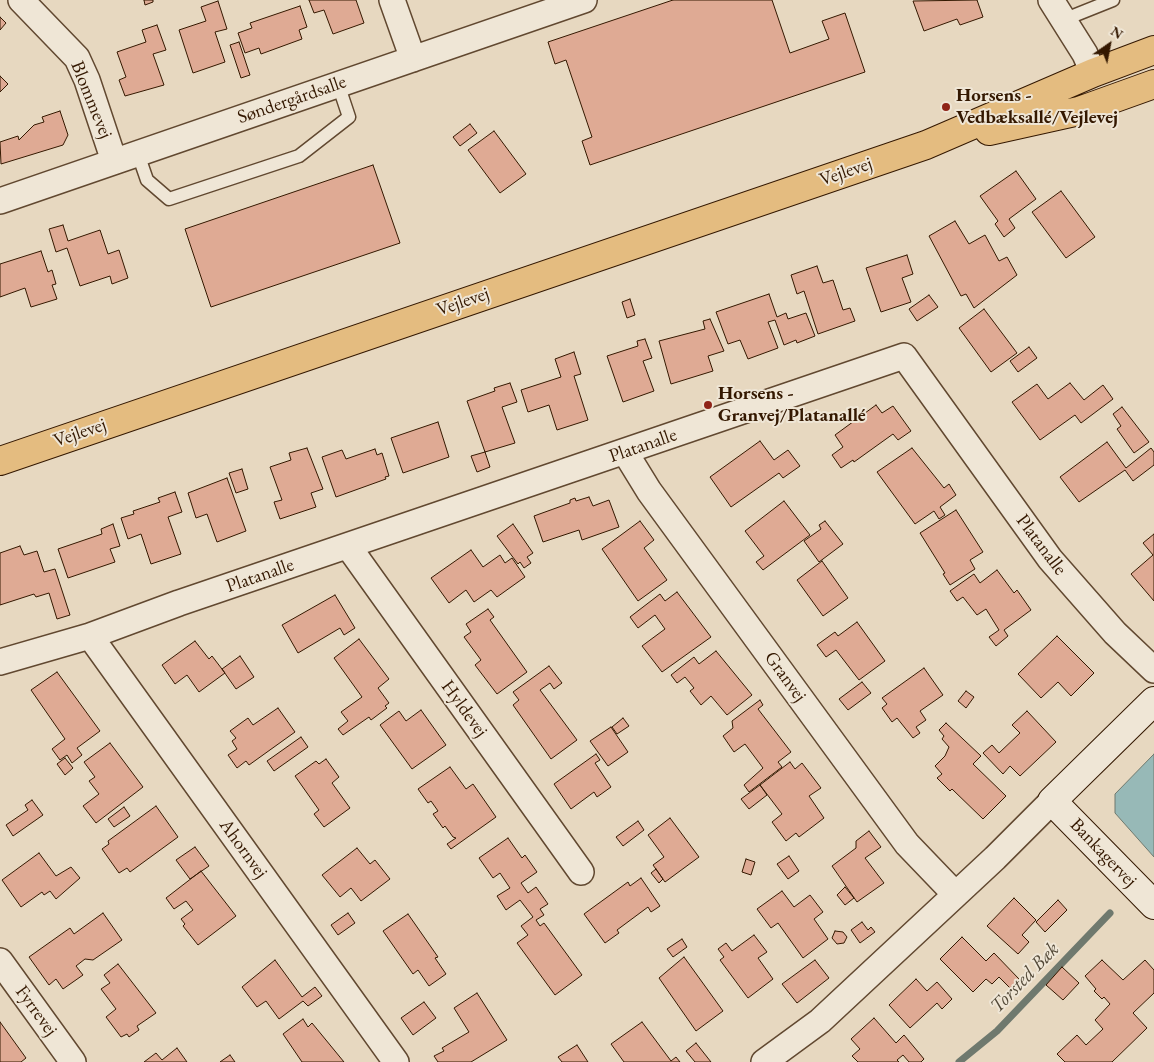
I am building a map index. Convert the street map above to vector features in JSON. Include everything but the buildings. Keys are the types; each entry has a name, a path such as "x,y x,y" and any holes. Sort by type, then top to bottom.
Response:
{"main road":[{"name":"Vejlevej","path":"0,461 926,145 1094,73 1154,50"},
{"name":"Vejlevej","path":"926,145 1079,111 1154,84"}],"street":[{"name":"Blommevej","path":"21,0 77,58 87,80 114,162"},
{"path":"392,0 413,59"},
{"name":"Søndergårdsalle","path":"0,200 584,0"},
{"path":"1057,10 1085,54 1094,73"},
{"name":"Platanalle","path":"0,662 90,636 904,356 1050,559 1115,633 1154,670"},
{"name":"Granvej","path":"625,452 655,499 907,844 955,894"},
{"name":"Hyldevej","path":"348,546 581,872"},
{"name":"Ahornvej","path":"90,636 396,1062"},
{"path":"764,1062 820,1021 955,894 1154,701"},
{"name":"Bankagervej","path":"1052,801 1154,906"},
{"name":"Fyrrevej","path":"0,961 73,1062"}],"lane":[{"path":"1057,10 1114,0"},
{"path":"138,154 147,180 169,199 299,156 349,117 338,84"}],"water":[{"path":"1154,754 1154,857 1115,813 1115,794"}],"waterway":[{"name":"Torsted Bæk","path":"959,1062 997,1031 1110,913"}],"place":[{"name":"Horsens - Vedbæksallé/Vejlevej","path":"946,107"},
{"name":"Horsens - Granvej/Platanallé","path":"708,405"}]}
